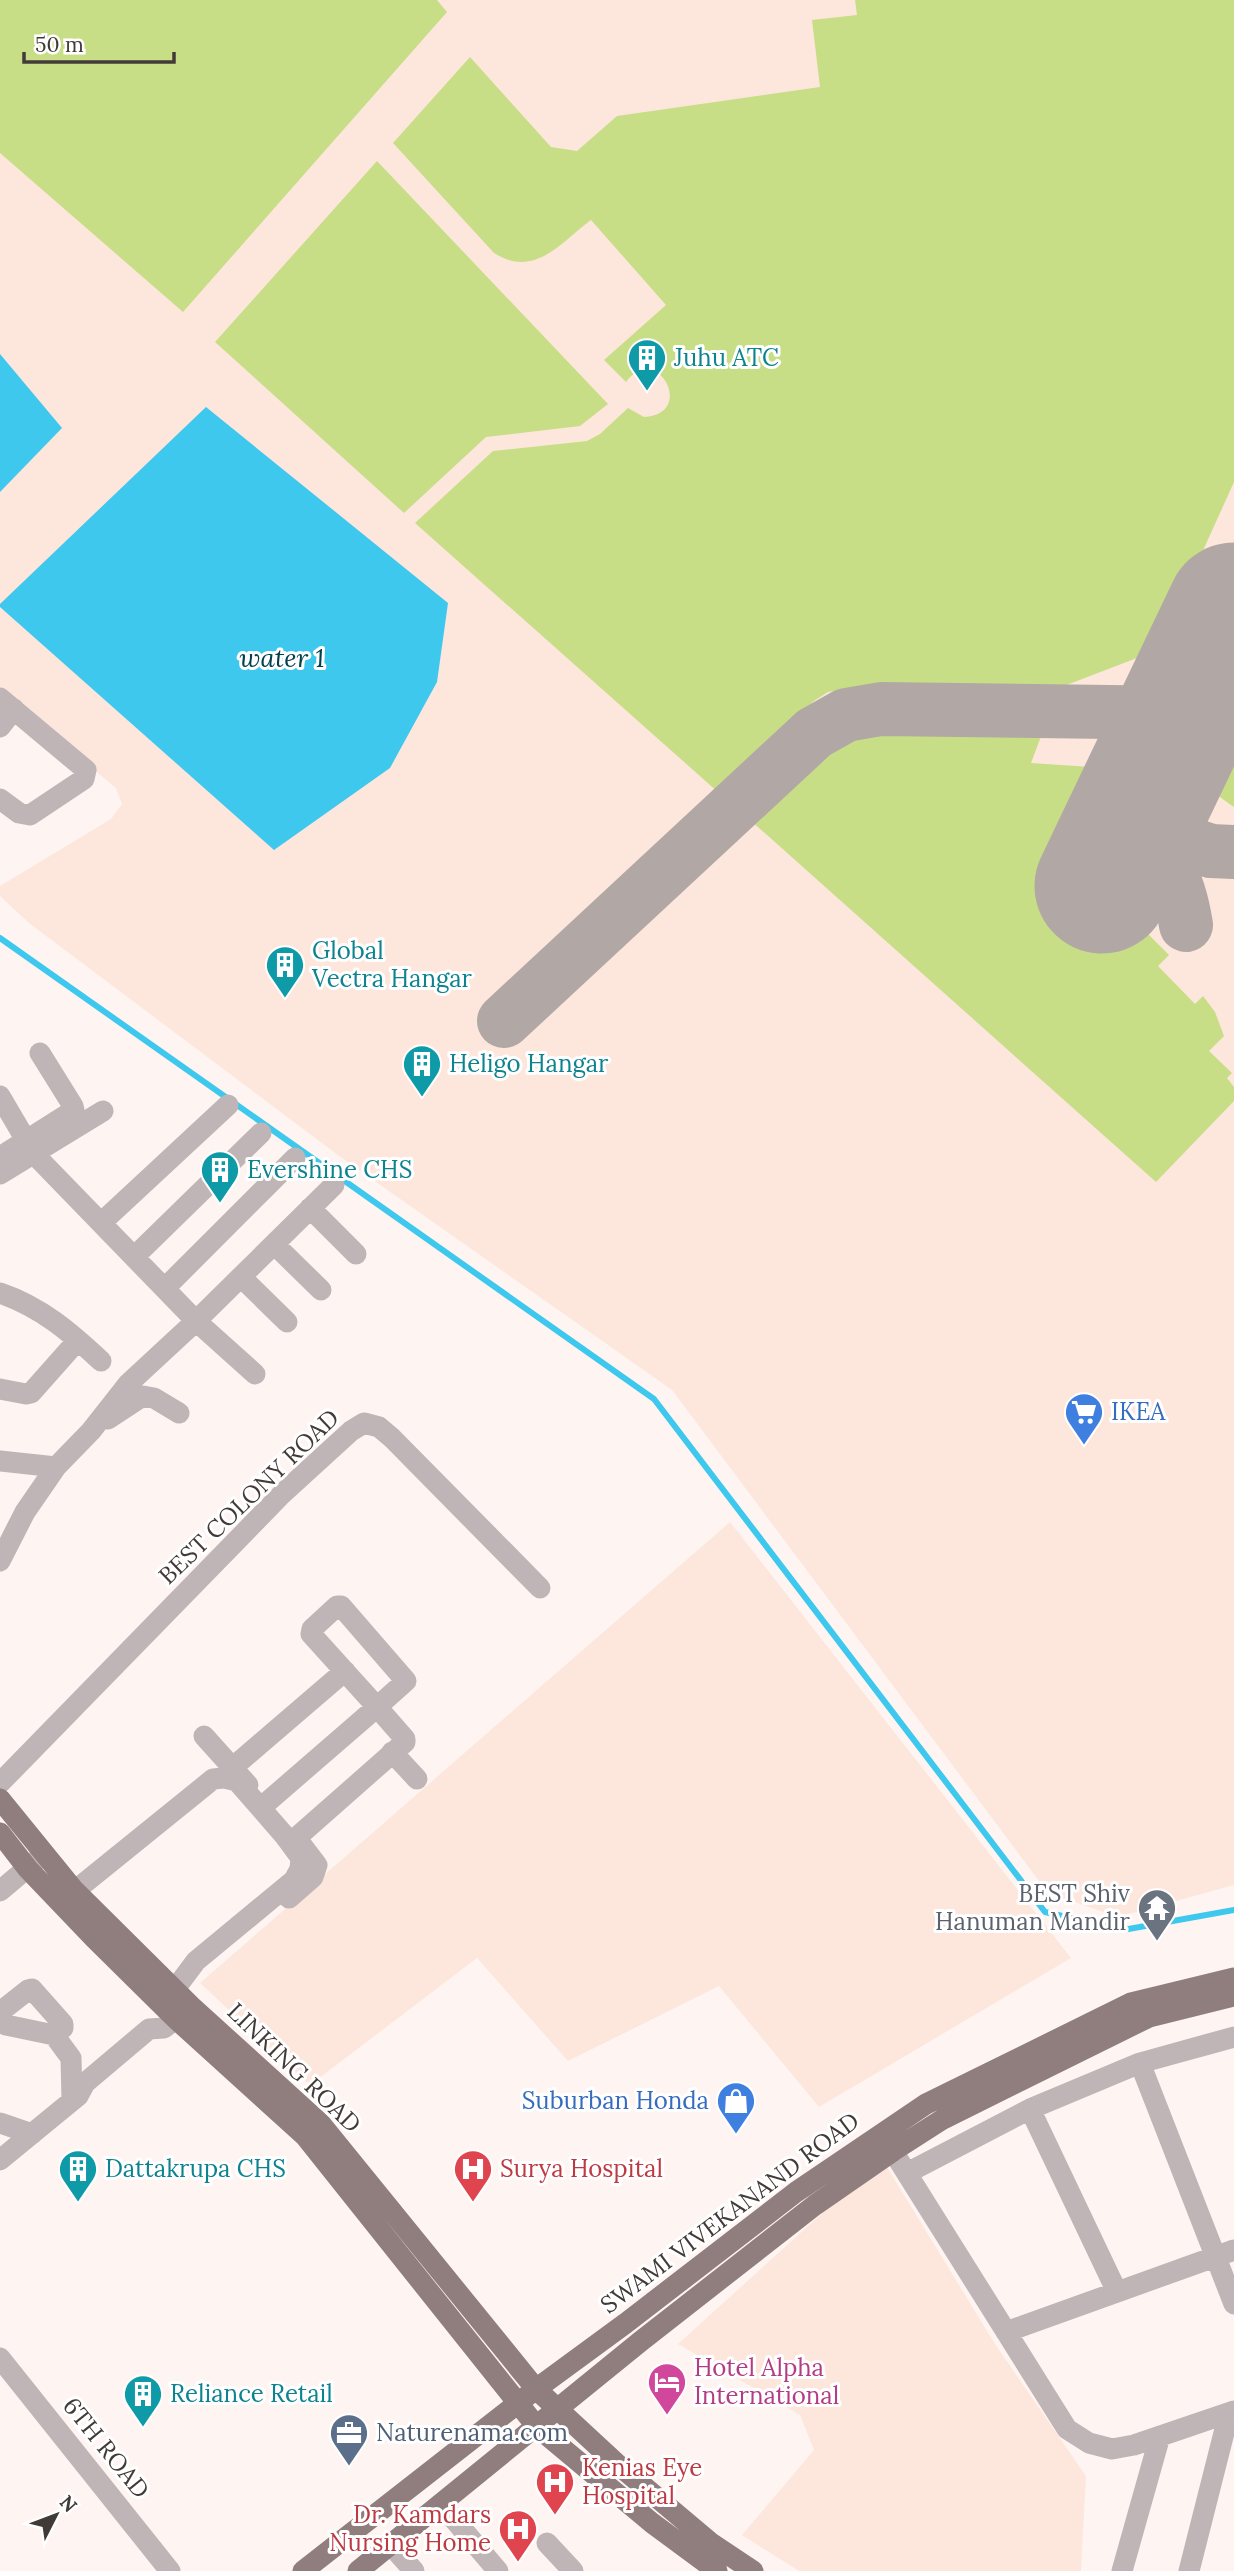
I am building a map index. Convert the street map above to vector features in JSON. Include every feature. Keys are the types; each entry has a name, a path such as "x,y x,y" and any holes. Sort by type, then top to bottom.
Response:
{"main road":[{"name":"LINKING ROAD","path":"0,1799 44,1854 67,1896"},
{"name":"LINKING ROAD","path":"0,1833 28,1869 67,1896 167,1996 177,2018 313,2130 536,2389 711,2543 750,2570"},
{"name":"SWAMI VIVEKANAND ROAD","path":"358,2571 641,2341 816,2205 893,2151 1071,2044 1131,2003 1234,1978"},
{"name":"SWAMI VIVEKANAND ROAD","path":"303,2571 516,2403 626,2323 796,2192 926,2104 1071,2044 1149,2018 1234,1996"},
{"name":"LINKING ROAD","path":"313,2130 516,2403 537,2427 652,2524 717,2571"},
{"path":"696,2269 710,2287"}],"street":[{"path":"0,726 7,704 84,766 86,775 30,815 23,816 0,799"},
{"path":"0,1174 74,1110 40,1053"},
{"path":"0,1096 30,1147 196,1321 255,1374"},
{"path":"101,1223 228,1105"},
{"path":"0,1157 30,1147 103,1111"},
{"path":"134,1257 261,1133"},
{"path":"165,1288 295,1158"},
{"path":"0,1561 25,1512 56,1467 128,1384 334,1185"},
{"path":"310,1208 356,1254"},
{"path":"274,1244 321,1290"},
{"path":"241,1277 287,1322"},
{"path":"0,1293 38,1309 73,1341 101,1361"},
{"path":"0,1389 31,1393 73,1341"},
{"path":"90,1431 144,1396 154,1398 179,1413"},
{"name":"BEST COLONY ROAD","path":"0,1783 282,1494 351,1431 364,1423 379,1427 392,1438 540,1588"},
{"path":"0,1461 56,1467"},
{"path":"265,1804 377,1707 406,1681 339,1605 310,1631 345,1671 377,1707 405,1738 296,1838"},
{"path":"232,1768 345,1671"},
{"path":"167,1996 203,1970 313,1877 316,1871 316,1860 204,1736"},
{"path":"392,1752 417,1779"},
{"path":"67,1896 213,1779 224,1778 237,1782 301,1858 300,1869 294,1880 196,1961 167,1996"},
{"path":"0,1891 44,1854"},
{"path":"54,2035 63,2028 63,2024 32,1989 28,1990 1,2024 54,2035 71,2058 70,2102"},
{"path":"4,2151 32,2134 70,2102 85,2083 149,2029 177,2018"},
{"path":"907,2173 1030,2109 1140,2063 1234,2037"},
{"path":"1140,2063 1225,2253 1234,2304"},
{"path":"62,2078 70,2102"},
{"path":"1030,2109 1117,2292"},
{"path":"0,2123 32,2134"},
{"path":"881,2133 1067,2429 1089,2443 1112,2449 1231,2412"},
{"path":"1006,2332 1225,2253"},
{"path":"626,2323 641,2341"},
{"name":"6TH ROAD","path":"0,2358 170,2571"},
{"path":"1189,2571 1231,2412"},
{"path":"1122,2571 1160,2436"},
{"path":"441,2504 498,2571"},
{"path":"547,2543 571,2571"},
{"path":"387,2548 400,2571"},
{"path":"387,2548 414,2571"}],"shaded area":[{"path":"0,0 1234,0 1234,1885 1118,1917 1048,1893 672,1390 339,1156 29,923 0,896 0,886 111,819 122,804 116,788 0,692"},
{"path":"730,1522 1071,1958 819,2107 719,1986 568,2061 477,1958 310,2085 200,1983"},
{"path":"882,2159 995,2344 1086,2476 1081,2571 799,2571 742,2535 814,2450 800,2415 678,2344"}],"green space":[{"path":"0,0 437,0 447,12 183,312 0,153"},
{"path":"855,0 1234,0 1234,482 1168,628 1155,645 1137,658 1056,689 858,687 828,692 814,701 719,793 415,523 493,451 587,441 600,434 628,408 644,417 660,413 668,404 670,394 659,374 649,370 638,372 626,382 604,360 666,305 591,220 558,247 535,260 509,260 494,253 393,143 470,57 551,147 577,151 617,116 820,87 812,20 857,15"},
{"path":"377,161 608,404 580,426 486,437 404,513 215,342"},
{"path":"879,717 1046,723 1031,763 1106,768 1052,882 1128,918 1169,955 1158,966 1195,1004 1203,996 1215,1012 1224,1036 1209,1051 1232,1073 1227,1078 1234,1087 1234,1101 1156,1182 740,811 835,730"},
{"path":"1234,717 1234,807 1211,787 1207,770"}],"water":[{"path":"0,354 62,428 0,492"},
{"name":"water 1","path":"206,407 448,603 437,682 390,768 274,850 0,607 0,604"}],"waterway":[{"path":"0,938 654,1399 1045,1912 1123,1930 1234,1910"}],"taxiway":[{"path":"504,1021 814,733 846,715 881,709 1185,713"},
{"path":"1131,825 1169,869 1179,893 1186,925"},
{"path":"1131,825 1211,851 1234,852"}],"runway":[{"path":"1102,886 1234,610"}],"place":[{"name":"Juhu ATC","path":"647,392"},
{"name":"Global Vectra Hangar","path":"285,999"},
{"name":"Heligo Hangar","path":"422,1098"},
{"name":"Evershine CHS","path":"220,1204"},
{"name":"IKEA","path":"1084,1446"},
{"name":"BEST Shiv Hanuman Mandir","path":"1157,1942"},
{"name":"Suburban Honda","path":"736,2135"},
{"name":"Dattakrupa CHS","path":"78,2203"},
{"name":"Surya Hospital","path":"473,2203"},
{"name":"Hotel Alpha International","path":"667,2416"},
{"name":"Reliance Retail","path":"143,2428"},
{"name":"Naturenama.com","path":"349,2467"},
{"name":"Kenias Eye Hospital","path":"555,2516"},
{"name":"Dr. Kamdars Nursing Home","path":"518,2563"}]}
